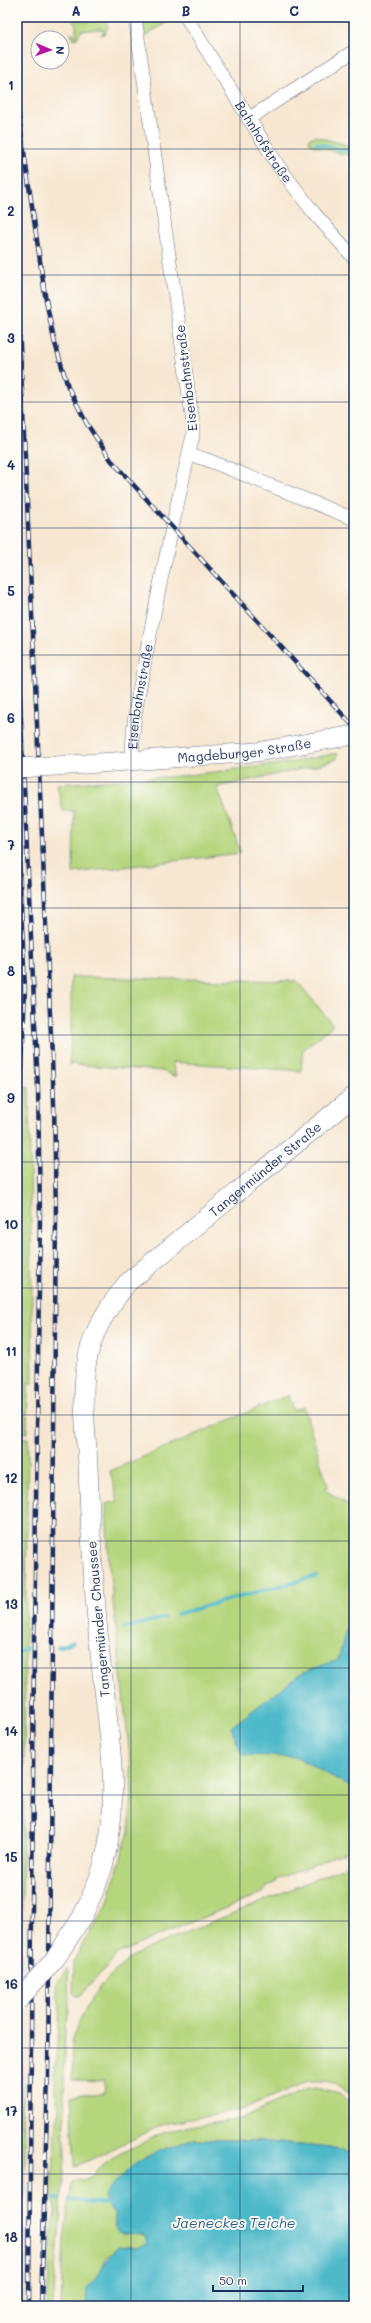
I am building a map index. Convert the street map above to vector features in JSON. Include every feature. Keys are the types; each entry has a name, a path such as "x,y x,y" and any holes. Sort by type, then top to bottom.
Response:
{"main road":[{"name":"Magdeburger Straße","path":"17,768 257,752 354,735"},
{"name":"Tangermünder Straße","path":"175,1242 354,1096"},
{"name":"Tangermünder Chaussee","path":"17,2001 55,1959 82,1917 99,1878 107,1851 112,1820 113,1783 92,1556 86,1410 87,1362 90,1348 101,1321 118,1295 143,1268 175,1242"}],"street":[{"name":"Eisenbahnstraße","path":"133,761 133,740 141,686 193,435 192,414 135,17"},
{"name":"Bahnhofstraße","path":"186,17 248,119 296,191 354,258"},
{"path":"248,119 354,51"},
{"path":"189,455 205,459 354,519"}],"green space":[{"path":"70,17 86,22 103,17 107,21 108,28 104,34 101,35 104,30 82,30 77,38 73,39 71,32 76,36 76,25"},
{"path":"142,17 163,17 166,23 145,36"},
{"path":"315,136 354,147 354,157 314,146 309,142 310,138"},
{"path":"337,753 337,759 316,766 217,787 241,853 73,873 74,811 63,811 57,784 180,776 287,763"},
{"path":"71,977 297,981 333,1025 303,1050 301,1071 172,1062 176,1077 162,1071 69,1064 71,1038"},
{"path":"24,1088 29,1088 33,1384 28,1384 27,1433 17,1432 17,1136"},
{"path":"288,1395 293,1411 304,1407 328,1487 324,1489 354,1509 354,1848 276,1880 277,1882 267,1887 263,1893 157,1936 118,1954 80,1996 76,1996 73,1993 74,1960 107,1905 129,1831 132,1798 131,1767 109,1565 106,1504 118,1501 110,1471"},
{"path":"17,1437 28,1438 21,1967 17,1972"},
{"path":"354,1863 354,2097 336,2084 327,2081 308,2081 241,2110 164,2124 75,2167 71,2096 104,2093 105,2081 72,2080 71,2054 73,2039 83,2013 99,1989 119,1967 142,1951"},
{"path":"68,1968 69,2012 65,2026 64,2056 65,2160 53,2306 47,2306 51,2235 56,2208 52,2194 55,2133 59,2108 55,2092 55,2065 57,2059 60,2006 57,1997 56,1982"},
{"path":"19,2020 22,2028 22,2101 20,2108 25,2134 25,2192 21,2205 21,2219 17,2214 17,2022"},
{"path":"316,2087 339,2093 354,2105 354,2157 341,2149 260,2141 195,2139 154,2154 108,2207 114,2212 115,2227 124,2231 138,2233 145,2236 147,2244 137,2247 128,2245 107,2256 98,2278 88,2288 86,2306 61,2306 64,2239 72,2183 77,2179 83,2180 91,2177 96,2170 112,2158 166,2131 240,2119 307,2088"},
{"path":"17,2214 25,2233 22,2306 17,2306"}],"water":[{"path":"354,1616 354,1789 297,1757 242,1755 231,1727 303,1672 338,1660 348,1622"},
{"name":"Jaeneckes Teiche","path":"195,2139 260,2141 341,2149 354,2157 354,2306 86,2306 87,2288 96,2278 118,2246 137,2247 147,2244 145,2236 141,2234 119,2233 115,2227 114,2212 108,2207 104,2197 123,2174 133,2166 155,2153"}],"waterway":[{"path":"316,143 354,153"},
{"path":"177,1614 316,1576"},
{"path":"124,1628 164,1618"},
{"path":"58,1647 73,1642"},
{"path":"17,1654 27,1648"},
{"path":"17,2195 21,2196"},
{"path":"54,2198 60,2198"},
{"path":"70,2200 111,2204"}],"railway":[{"path":"17,104 45,295 54,340 68,387 87,424 111,460 354,727"},
{"path":"17,279 54,1103 56,1217 48,2075 41,2306"},
{"path":"17,635 38,1088 40,1215 34,1645 29,2306"},
{"path":"17,822 25,988 22,1067 17,1112"}]}
